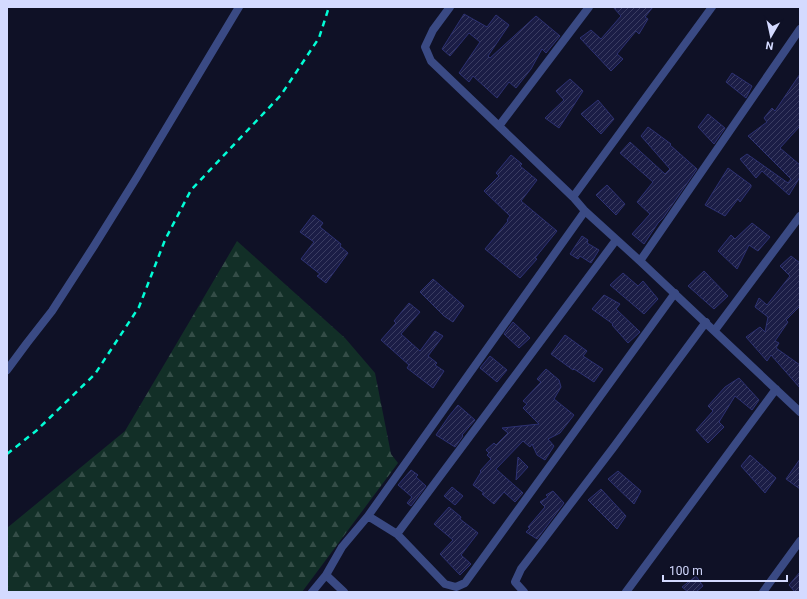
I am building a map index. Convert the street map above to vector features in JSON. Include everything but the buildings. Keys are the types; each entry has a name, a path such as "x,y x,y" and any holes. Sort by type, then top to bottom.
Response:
{"street":[{"path":"7,370 52,311 94,246 138,177 239,7"},
{"path":"450,7 433,30 425,47 431,60 573,197 585,211 675,293 776,389 799,408"},
{"path":"499,126 589,7"},
{"path":"573,197 712,7"},
{"path":"640,261 800,29"},
{"path":"312,592 326,575 342,547 368,516 585,211"},
{"path":"714,330 800,216"},
{"path":"397,534 616,240"},
{"path":"368,516 397,534 445,584 456,587 465,583 675,293"},
{"path":"524,592 515,582 521,569 706,322"},
{"path":"626,592 776,389"},
{"path":"763,592 800,541"},
{"path":"326,575 344,592"}],"green space":[{"path":"237,241 345,338 375,373 391,454 398,463 302,592 7,592 7,528 125,431"}],"railway":[{"path":"7,454 36,431 95,374 139,307 165,240 191,190 281,95 319,38 329,7"}]}
